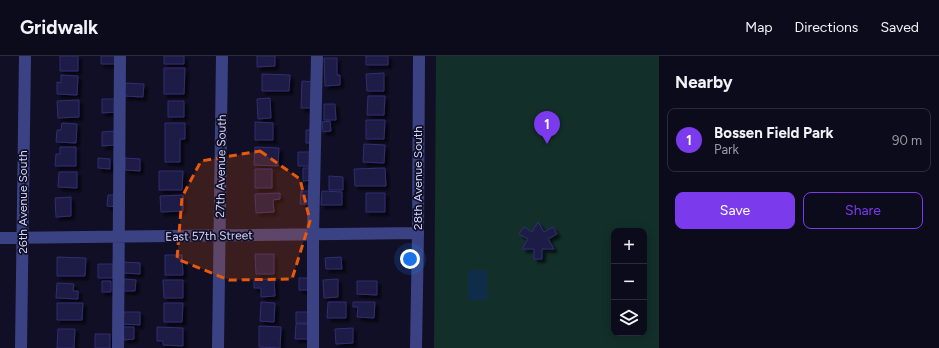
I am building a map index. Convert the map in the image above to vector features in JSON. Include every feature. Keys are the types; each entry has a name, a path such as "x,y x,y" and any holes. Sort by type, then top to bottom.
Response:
{"street":[{"name":"26th Avenue South","path":"22,348 25,56"},
{"path":"118,348 120,56"},
{"name":"27th Avenue South","path":"218,348 222,56"},
{"path":"313,348 313,235 317,56"},
{"name":"28th Avenue South","path":"416,348 418,234 418,56"},
{"name":"East 57th Street","path":"0,238 418,234"}],"highlighted area":[{"path":"260,151 300,179 310,221 292,279 229,280 177,259 182,197 201,161"}],"green space":[{"path":"436,56 659,56 659,348 434,348"}],"water":[{"path":"468,270 487,270 487,300 468,300"}],"building":[{"path":"60,56 78,56 78,71 60,71"},
{"path":"101,56 117,56 117,64 101,64"},
{"path":"164,56 184,56 184,64 164,64"},
{"path":"257,56 275,56 275,66 257,67"},
{"path":"366,56 388,56 388,65 366,65"},
{"path":"324,58 337,58 337,75 340,75 340,85 325,86"},
{"path":"164,68 185,68 184,94 164,94"},
{"path":"384,73 384,91 367,91 366,74"},
{"path":"262,74 290,75 289,91 262,91"},
{"path":"61,75 78,76 77,95 57,94 57,82 61,83"},
{"path":"302,81 313,82 312,108 301,108"},
{"path":"125,83 144,84 143,97 124,96"},
{"path":"368,96 385,96 384,115 367,115"},
{"path":"270,98 271,118 258,119 257,99"},
{"path":"102,99 117,99 117,112 102,113"},
{"path":"79,100 79,117 58,118 57,101"},
{"path":"168,101 184,101 184,117 168,117"},
{"path":"324,104 335,104 336,120 324,120"},
{"path":"366,120 385,120 384,139 366,139"},
{"path":"330,121 331,131 323,132 322,122"},
{"path":"255,122 273,123 273,140 255,140"},
{"path":"62,123 77,124 76,143 56,142 57,130 61,130"},
{"path":"165,123 185,123 185,139 180,139 180,162 165,162"},
{"path":"306,130 315,130 314,143 306,143"},
{"path":"115,131 116,145 102,146 102,132"},
{"path":"364,144 385,145 384,163 363,162"},
{"path":"60,147 76,147 76,166 55,166 56,154 60,154"},
{"path":"255,147 279,148 278,166 254,165"},
{"path":"298,152 313,152 312,166 298,166"},
{"path":"98,158 110,159 110,169 98,168"},
{"path":"125,158 140,159 140,171 125,170"},
{"path":"303,168 312,168 313,180 303,181"},
{"path":"385,168 386,186 355,186 354,169"},
{"path":"255,169 272,169 272,188 255,188"},
{"path":"159,171 183,171 182,190 159,190"},
{"path":"59,172 77,172 77,188 58,187"},
{"path":"329,176 343,177 343,190 329,190"},
{"path":"301,191 312,191 312,204 300,204"},
{"path":"322,191 342,192 342,205 321,205"},
{"path":"280,193 280,199 273,200 274,212 256,213 255,194"},
{"path":"366,193 385,193 385,212 366,212"},
{"path":"108,195 117,195 117,207 107,206"},
{"path":"183,195 183,211 161,212 160,196"},
{"path":"71,197 71,216 56,217 55,198"},
{"path":"538,222 544,232 553,227 557,234 548,239 554,249 542,249 542,259 534,259 534,249 522,249 528,239 519,234 524,227 532,232"},
{"path":"255,254 274,254 274,274 256,274"},
{"path":"165,255 182,255 183,275 165,275"},
{"path":"57,257 86,258 85,276 57,276"},
{"path":"341,257 342,269 326,269 325,258"},
{"path":"123,262 140,263 140,274 123,273"},
{"path":"98,264 113,264 113,278 98,278"},
{"path":"299,278 311,278 311,290 299,290"},
{"path":"124,279 136,280 135,291 123,291"},
{"path":"274,279 275,296 261,297 261,288 254,288 254,280"},
{"path":"338,279 338,297 324,298 323,280"},
{"path":"163,280 183,280 183,298 164,298"},
{"path":"102,281 111,281 111,292 102,292"},
{"path":"357,281 377,281 377,295 357,294"},
{"path":"57,283 74,284 73,291 78,291 78,299 56,298"},
{"path":"261,302 275,303 274,322 260,321"},
{"path":"328,302 346,302 346,318 327,318"},
{"path":"353,302 375,302 374,318 357,317 358,307 353,307"},
{"path":"57,303 83,303 82,320 57,320"},
{"path":"164,303 183,303 182,322 164,322"},
{"path":"124,312 140,312 140,325 123,324"},
{"path":"296,312 312,312 311,323 296,323"},
{"path":"296,324 312,324 311,339 295,339"},
{"path":"259,326 281,327 280,348 259,347"},
{"path":"123,327 134,327 134,339 124,340"},
{"path":"157,327 183,328 183,346 163,345 163,341 157,341"},
{"path":"353,328 353,343 336,344 335,329"},
{"path":"58,329 75,329 74,348 57,348"},
{"path":"95,334 110,334 110,348 95,348"}],"place":[{"name":"Bossen Field Park","path":"547,144"}]}
